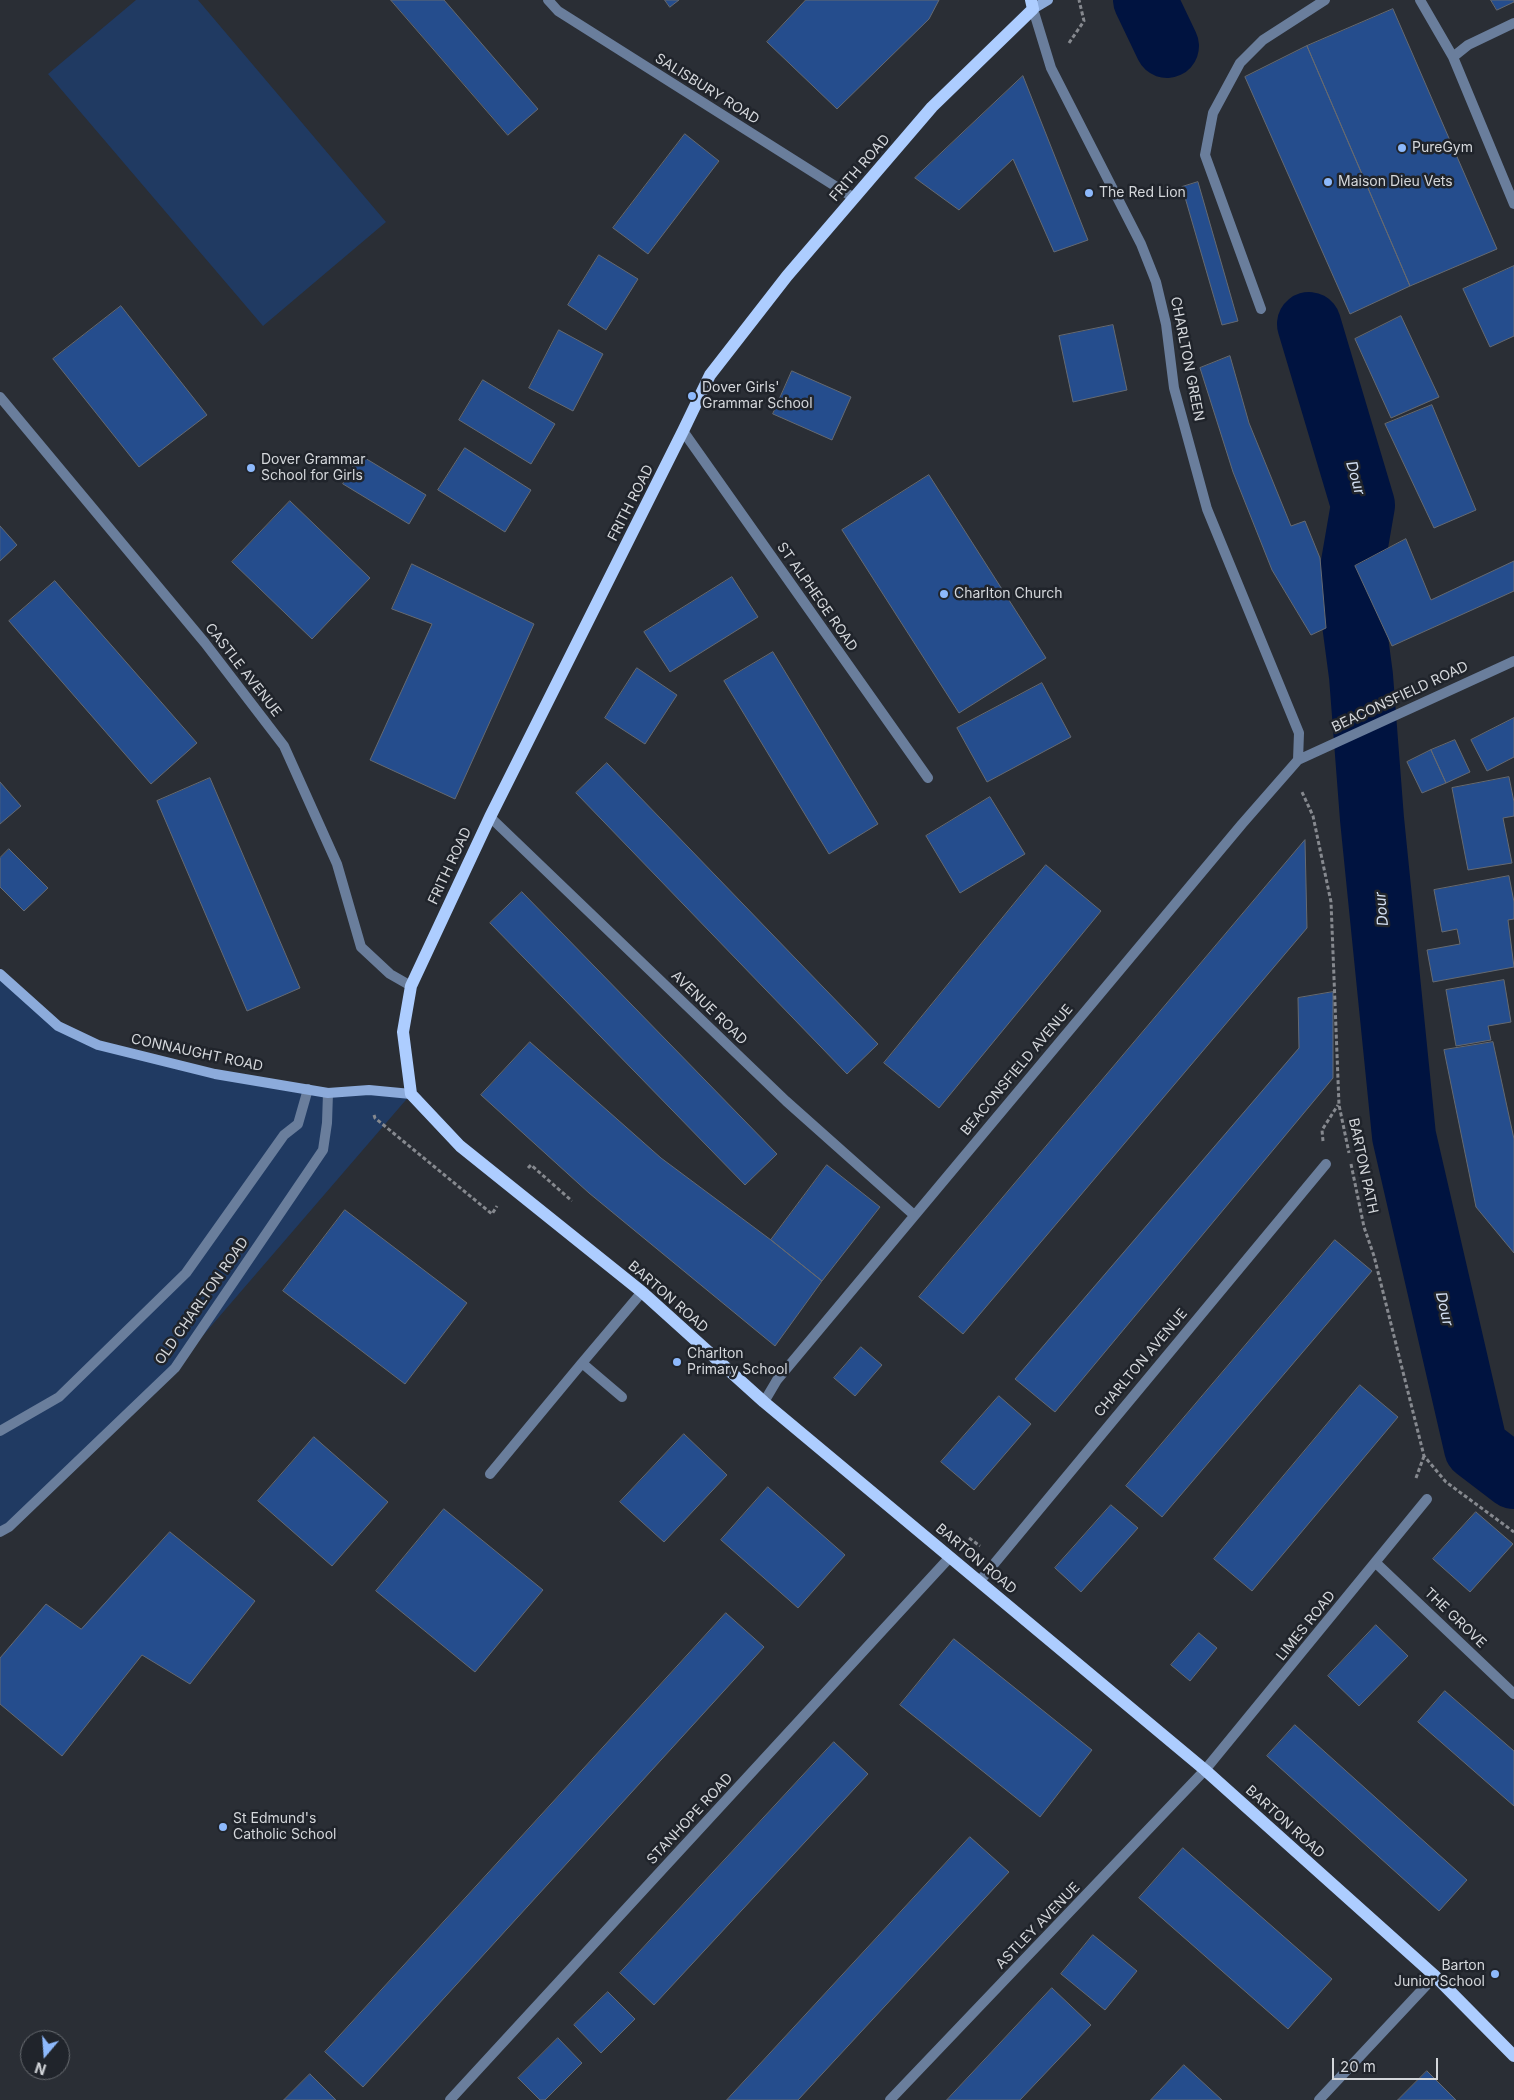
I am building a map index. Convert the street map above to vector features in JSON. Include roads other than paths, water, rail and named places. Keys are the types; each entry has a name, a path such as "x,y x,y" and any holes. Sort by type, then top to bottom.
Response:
{"main road":[{"name":"FRITH ROAD","path":"411,1094 403,1032 411,986 490,817 684,431 710,375 786,276 932,107 1032,4"},
{"name":"BARTON ROAD","path":"411,1094 460,1146 642,1292 764,1402 1205,1770 1435,1976 1514,2056"}],"street":[{"name":"SALISBURY ROAD","path":"548,0 558,11 854,198"},
{"path":"1032,4 1048,0"},
{"path":"1261,309 1205,155 1214,113 1240,63 1263,40 1326,0"},
{"path":"1420,0 1453,57 1514,204"},
{"name":"CHARLTON GREEN","path":"1032,4 1051,68 1141,244 1156,282 1166,324 1174,388 1207,509 1299,733 1298,760"},
{"path":"1453,57 1468,45 1514,23"},
{"name":"CASTLE AVENUE","path":"0,397 206,643 284,746 337,864 360,947 390,974 411,986"},
{"name":"ST ALPHEGE ROAD","path":"684,431 928,778"},
{"name":"BEACONSFIELD ROAD","path":"1298,760 1514,661"},
{"name":"BEACONSFIELD AVENUE","path":"764,1402 777,1380 914,1215 1242,824 1298,760"},
{"name":"AVENUE ROAD","path":"490,817 786,1101 914,1215"},
{"name":"CONNAUGHT ROAD","path":"0,974 58,1026 98,1045 215,1074 328,1093 369,1090 411,1094"},
{"path":"0,1431 59,1397 186,1274 284,1135 298,1124 308,1089"},
{"name":"OLD CHARLTON ROAD","path":"0,1532 9,1527 175,1368 323,1150 327,1123 328,1093"},
{"name":"CHARLTON AVENUE","path":"979,1582 1326,1164"},
{"path":"490,1474 642,1292"},
{"path":"582,1363 622,1397"},
{"name":"LIMES ROAD","path":"1205,1770 1427,1500"},
{"name":"STANHOPE ROAD","path":"450,2100 950,1557"},
{"name":"THE GROVE","path":"1376,1563 1514,1694"},
{"name":"ASTLEY AVENUE","path":"890,2100 1205,1770"},
{"path":"1319,2100 1435,1976"}],"waterway":[{"name":"Dour","path":"1145,0 1167,46"},
{"name":"Dour","path":"1309,324 1363,505 1349,586 1361,676 1372,819 1404,1136 1476,1448 1514,1477"}],"place":[{"name":"PureGym","path":"1402,148"},
{"name":"Maison Dieu Vets","path":"1328,182"},
{"name":"The Red Lion","path":"1089,193"},
{"name":"Dover Girls' Grammar School","path":"692,396"},
{"name":"Dover Grammar School for Girls","path":"251,468"},
{"name":"Charlton Church","path":"944,594"},
{"name":"Charlton Primary School","path":"677,1362"},
{"name":"St Edmund's Catholic School","path":"223,1827"},
{"name":"Barton Junior School","path":"1495,1974"}]}
